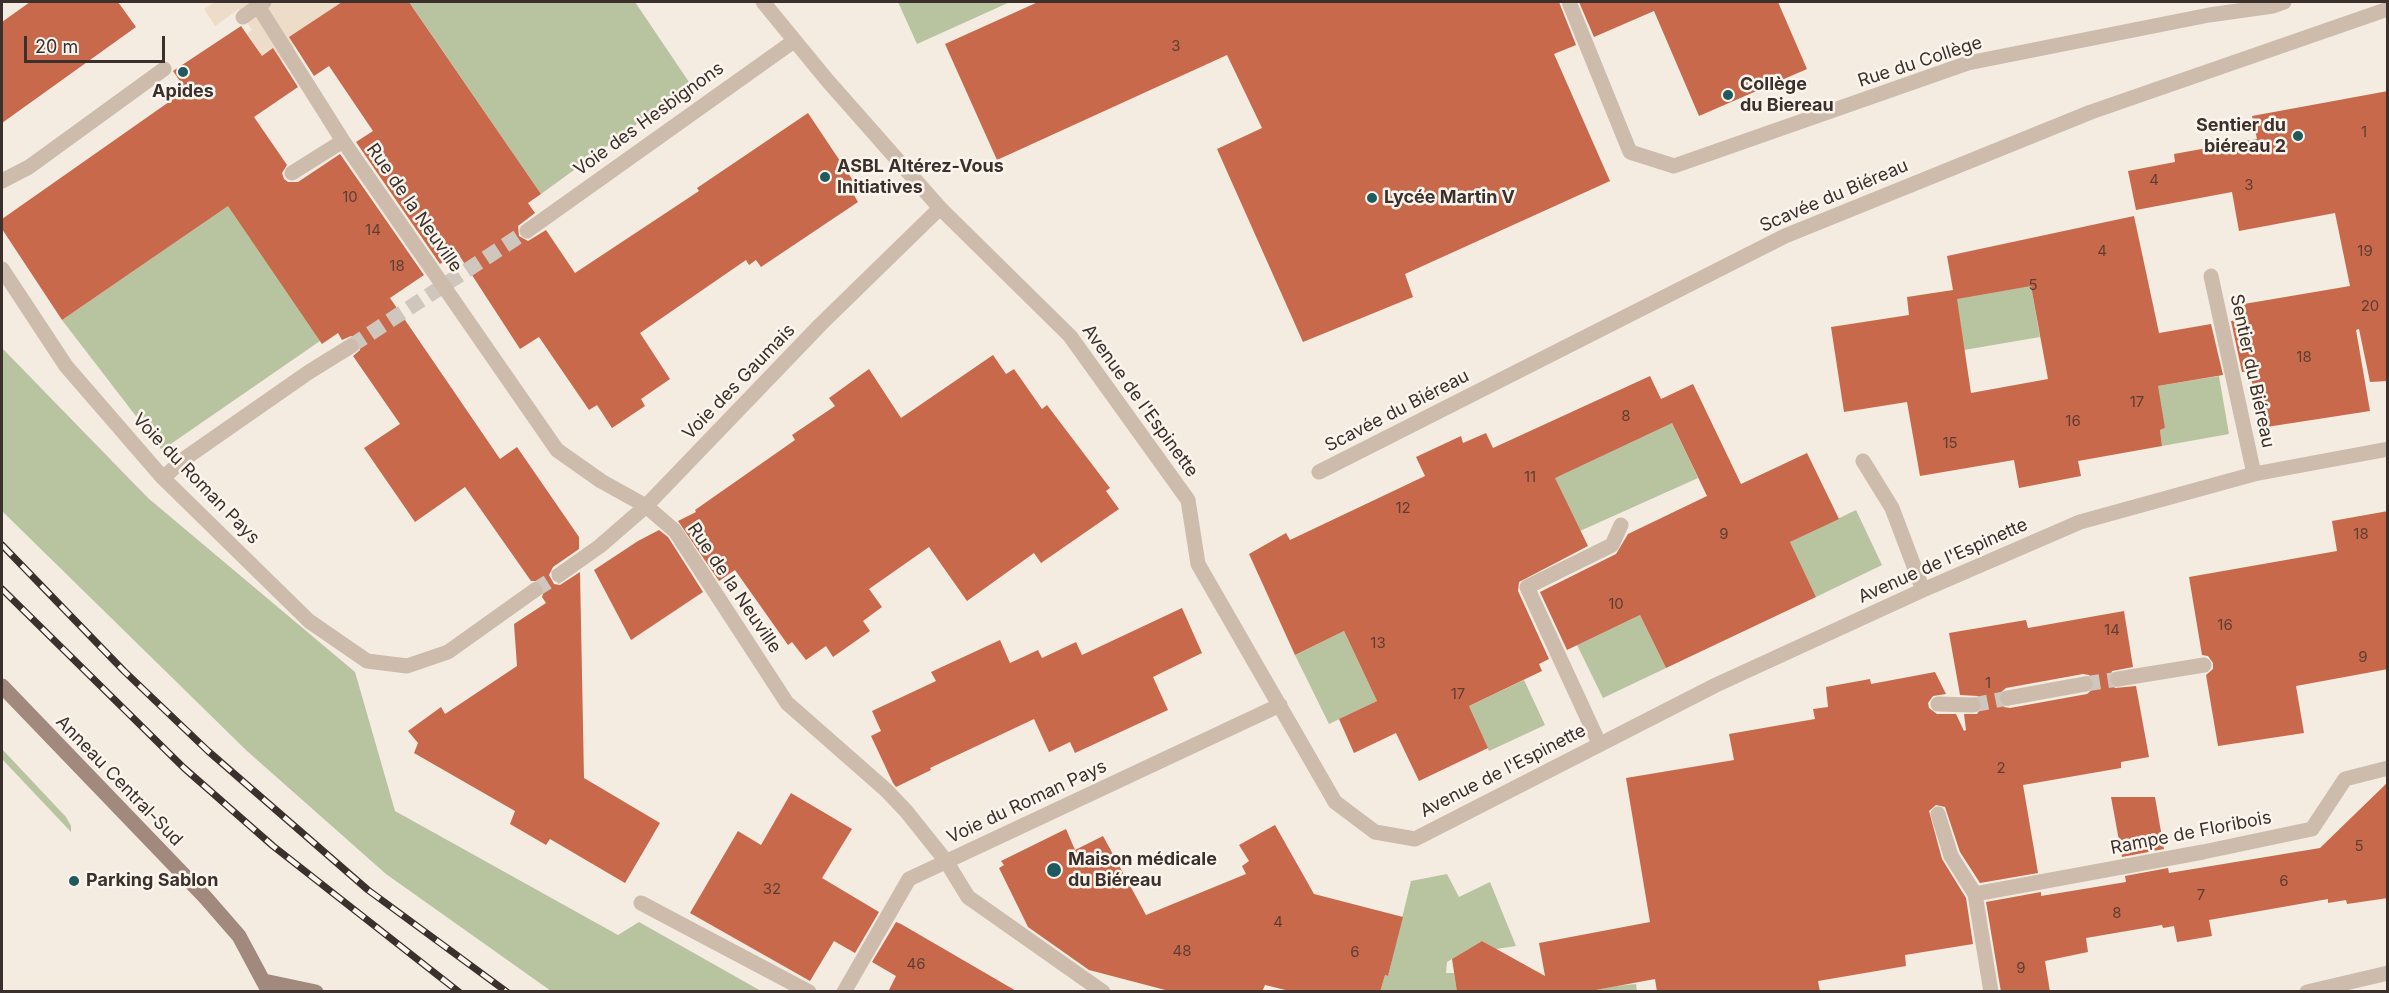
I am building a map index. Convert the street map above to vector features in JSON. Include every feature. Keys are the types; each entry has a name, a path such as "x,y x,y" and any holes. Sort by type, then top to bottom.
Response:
{"main road":[{"name":"Anneau Central-Sud","path":"2,686 205,897 239,936 267,986"},
{"path":"267,986 316,992"}],"street":[{"name":"Avenue de l'Espinette","path":"763,2 940,208 1070,336 1188,500 1198,564 1335,802 1375,832 1415,839 1488,804 1599,743 1716,685 1923,590 2079,522 2254,474 2388,449"},
{"name":"Rue du Collège","path":"1569,2 1630,152 1674,166 1968,63 2209,15 2273,6 2284,2"},
{"path":"243,17 261,4"},
{"name":"Rue de la Neuville","path":"261,4 344,141 557,450 601,481 646,506 675,531 787,703 886,790 906,811 946,861 968,897 1103,992"},
{"name":"Scavée du Biéreau","path":"1319,472 1785,236 2091,112 2388,9"},
{"name":"Voie des Hesbignons","path":"527,231 795,41"},
{"path":"2,181 29,167 164,69"},
{"path":"292,173 344,141"},
{"name":"Voie des Gaumais","path":"559,575 600,546 646,506 821,324 940,208"},
{"name":"Voie du Roman Pays","path":"2,268 66,366 163,478 309,621 367,661 407,666 448,652 535,590"},
{"name":"Sentier du Biéreau","path":"2211,276 2254,474"},
{"path":"163,478 184,459 309,372 351,346"},
{"path":"1863,461 1892,508 1923,590"},
{"path":"1599,743 1527,587 1612,545 1621,525"},
{"path":"2118,679 2204,665"},
{"path":"2008,698 2085,684"},
{"path":"1938,704 1973,705"},
{"name":"Voie du Roman Pays","path":"844,992 909,879 1280,705"},
{"name":"Rampe de Floribois","path":"1975,894 2203,852 2312,829 2345,779 2388,768"},
{"path":"1938,814 1951,856 1975,894 1991,992"},
{"path":"641,903 809,992"},
{"path":"2307,992 2388,973"}],"green space":[{"path":"394,2 635,2 691,85 541,194 412,6 401,13"},
{"path":"898,2 1010,2 917,44"},
{"path":"249,191 320,341 162,450 62,320"},
{"path":"1995,276 2031,286 2040,337 1964,350 1955,289 1952,284"},
{"path":"3,349 148,498 355,672 395,811 618,935 639,922 761,991 551,991 386,874 247,751 2,511"},
{"path":"2219,376 2229,434 2162,446 2160,430 2165,428 2152,387"},
{"path":"1672,423 1698,478 1580,531 1547,462"},
{"path":"1856,510 1882,565 1816,597 1790,542"},
{"path":"1640,615 1666,668 1603,698 1577,645"},
{"path":"1344,631 1377,701 1329,724 1295,655"},
{"path":"1524,680 1545,725 1489,751 1469,706"},
{"path":"2,749 66,817 71,826 71,832 2,759"},
{"path":"1447,874 1459,897 1490,882 1516,946 1496,949 1482,941 1447,962 1446,973 1454,973 1457,991 1380,991 1385,975 1388,976 1411,881"},
{"path":"1636,984 1637,991 1585,992 1616,986"}],"shaded area":[{"path":"215,2 342,2 303,28 290,55 271,69 247,34 252,30 239,9 215,26 204,9"}],"building":[{"path":"30,2 118,2 136,27 2,123 2,22"},
{"path":"342,2 409,2 541,194 528,203 535,213 518,226 519,236 528,241 546,230 575,273 699,191 697,188 808,113 860,191 854,195 858,202 761,267 756,260 749,265 746,260 640,333 670,379 641,399 645,406 612,428 597,405 589,410 539,337 520,349 457,252 440,264 356,142 373,131 329,66 314,76 289,37"},
{"path":"1038,2 1559,2 1576,45 1554,54 1610,181 1405,274 1413,297 1303,342 1217,149 1262,128 1227,55 997,160 945,44"},
{"path":"1579,2 1778,2 1807,69 1699,116 1654,11 1594,37"},
{"path":"241,26 262,56 273,48 298,87 254,117 287,165 282,173 284,179 288,182 298,182 340,154 424,275 390,298 500,459 517,447 579,537 579,549 553,567 549,575 554,584 560,585 580,572 584,778 660,823 625,883 550,839 546,845 510,824 515,811 414,753 418,743 408,731 441,707 445,714 517,666 514,624 546,603 542,597 545,588 540,581 531,581 465,487 415,522 364,448 400,424 353,356 360,350 359,340 351,336 342,340 338,333 322,344 228,206 62,320 2,229 2,219 186,90 173,71"},
{"path":"2388,91 2388,381 2370,382 2359,329 2356,330 2370,411 2260,428 2250,371 2242,372 2231,321 2240,319 2238,305 2350,286 2335,213 2239,231 2232,192 2136,210 2128,171 2175,162 2174,154 2257,139 2252,116"},
{"path":"2134,216 2159,333 2211,324 2223,375 2158,386 2165,428 2160,430 2162,446 2078,461 2081,476 2019,488 2014,460 1920,476 1907,402 1844,412 1831,327 1909,315 1907,297 1953,290 1947,256","holes":["2031,286 2048,379 1971,393 1957,299"]},
{"path":"993,355 1006,374 1014,369 1042,409 1047,405 1110,488 1106,491 1119,509 1041,563 1034,553 967,601 929,547 869,589 882,607 863,621 870,631 833,657 826,646 806,660 792,642 788,645 735,570 719,581 678,521 696,512 695,510 795,440 792,435 835,406 829,398 869,369 901,418"},
{"path":"1650,376 1661,399 1693,384 1741,484 1807,453 1839,519 1790,542 1816,597 1666,668 1640,615 1567,650 1540,592 1616,554 1628,534 1707,496 1672,423 1555,478 1588,546 1519,582 1518,591 1549,659 1539,664 1542,671 1469,706 1488,748 1419,781 1396,733 1354,753 1339,719 1377,701 1344,631 1295,655 1249,554 1286,533 1290,540 1425,476 1416,457 1461,436 1463,443 1486,433 1493,448"},
{"path":"2388,511 2388,669 2296,686 2304,733 2218,746 2206,675 2213,669 2213,663 2208,656 2202,655 2189,577 2337,551 2332,521"},
{"path":"659,530 668,537 703,592 631,640 594,570"},
{"path":"1182,608 1202,653 1153,677 1168,710 1075,753 1070,742 1049,752 1034,719 930,768 931,770 896,787 893,783 871,736 881,731 872,711 936,681 931,672 1000,640 1010,663 1038,650 1042,658 1076,642 1082,655"},
{"path":"2124,611 2133,667 2112,671 2109,681 2115,688 2136,686 2149,757 2121,762 2121,768 2023,785 2038,873 1980,883 1960,852 1945,807 1936,805 1929,811 1942,859 1966,898 1973,944 1905,955 1906,966 1818,981 1820,992 1657,992 1655,979 1585,992 1457,992 1452,959 1482,941 1545,976 1539,943 1650,922 1626,778 1734,760 1729,734 1815,719 1813,709 1828,707 1826,687 1870,679 1871,684 1935,672 1946,694 1933,696 1928,703 1929,708 1937,714 1956,714 1964,731 1966,730 1964,714 1977,714 1983,705 1978,696 1960,695 1949,633 2026,620 2028,628","holes":["2083,674 2089,675 2094,682 2094,688 2087,694 2010,708 2004,707 1999,700 1999,694 2006,688"]},
{"path":"2388,782 2388,898 2347,904 2346,900 2328,903 2328,899 2209,920 2212,936 2177,942 2174,926 2163,928 2162,925 2086,938 2088,952 2045,961 2050,992 2001,992 1986,902 2041,892 2041,896 2126,882 2125,876 2168,868 2169,873 2320,848"},
{"path":"791,793 852,829 822,878 879,912 855,953 834,941 810,981 690,913 738,831 761,845"},
{"path":"2111,797 2155,797 2164,849 2122,857"},
{"path":"1275,825 1314,894 1403,917 1388,976 1385,975 1380,992 1294,992 1265,985 1262,992 1173,992 1089,970 1028,927 999,868 1004,865 1001,861 1066,829 1075,850 1103,836 1146,915 1246,874 1242,866 1249,861 1239,845"},
{"path":"896,922 1018,992 888,992 896,976 872,962"}],"tunnel":[{"path":"351,346 527,231"},
{"path":"535,590 559,575"},
{"path":"2085,684 2118,679"},
{"path":"1973,705 2008,698"}],"railway":[{"path":"2,545 124,671 208,751 368,890 507,992"},
{"path":"2,589 184,768 273,846 459,992"}],"place":[{"name":"Apides","path":"183,72"},
{"name":"Collège du Biereau","path":"1728,95"},
{"name":"Sentier du biéreau 2","path":"2298,136"},
{"name":"ASBL Altérez-Vous Initiatives","path":"825,177"},
{"name":"Lycée Martin V","path":"1372,198"},
{"name":"Maison médicale du Biéreau","path":"1054,870"},
{"name":"Parking Sablon","path":"74,881"}]}
